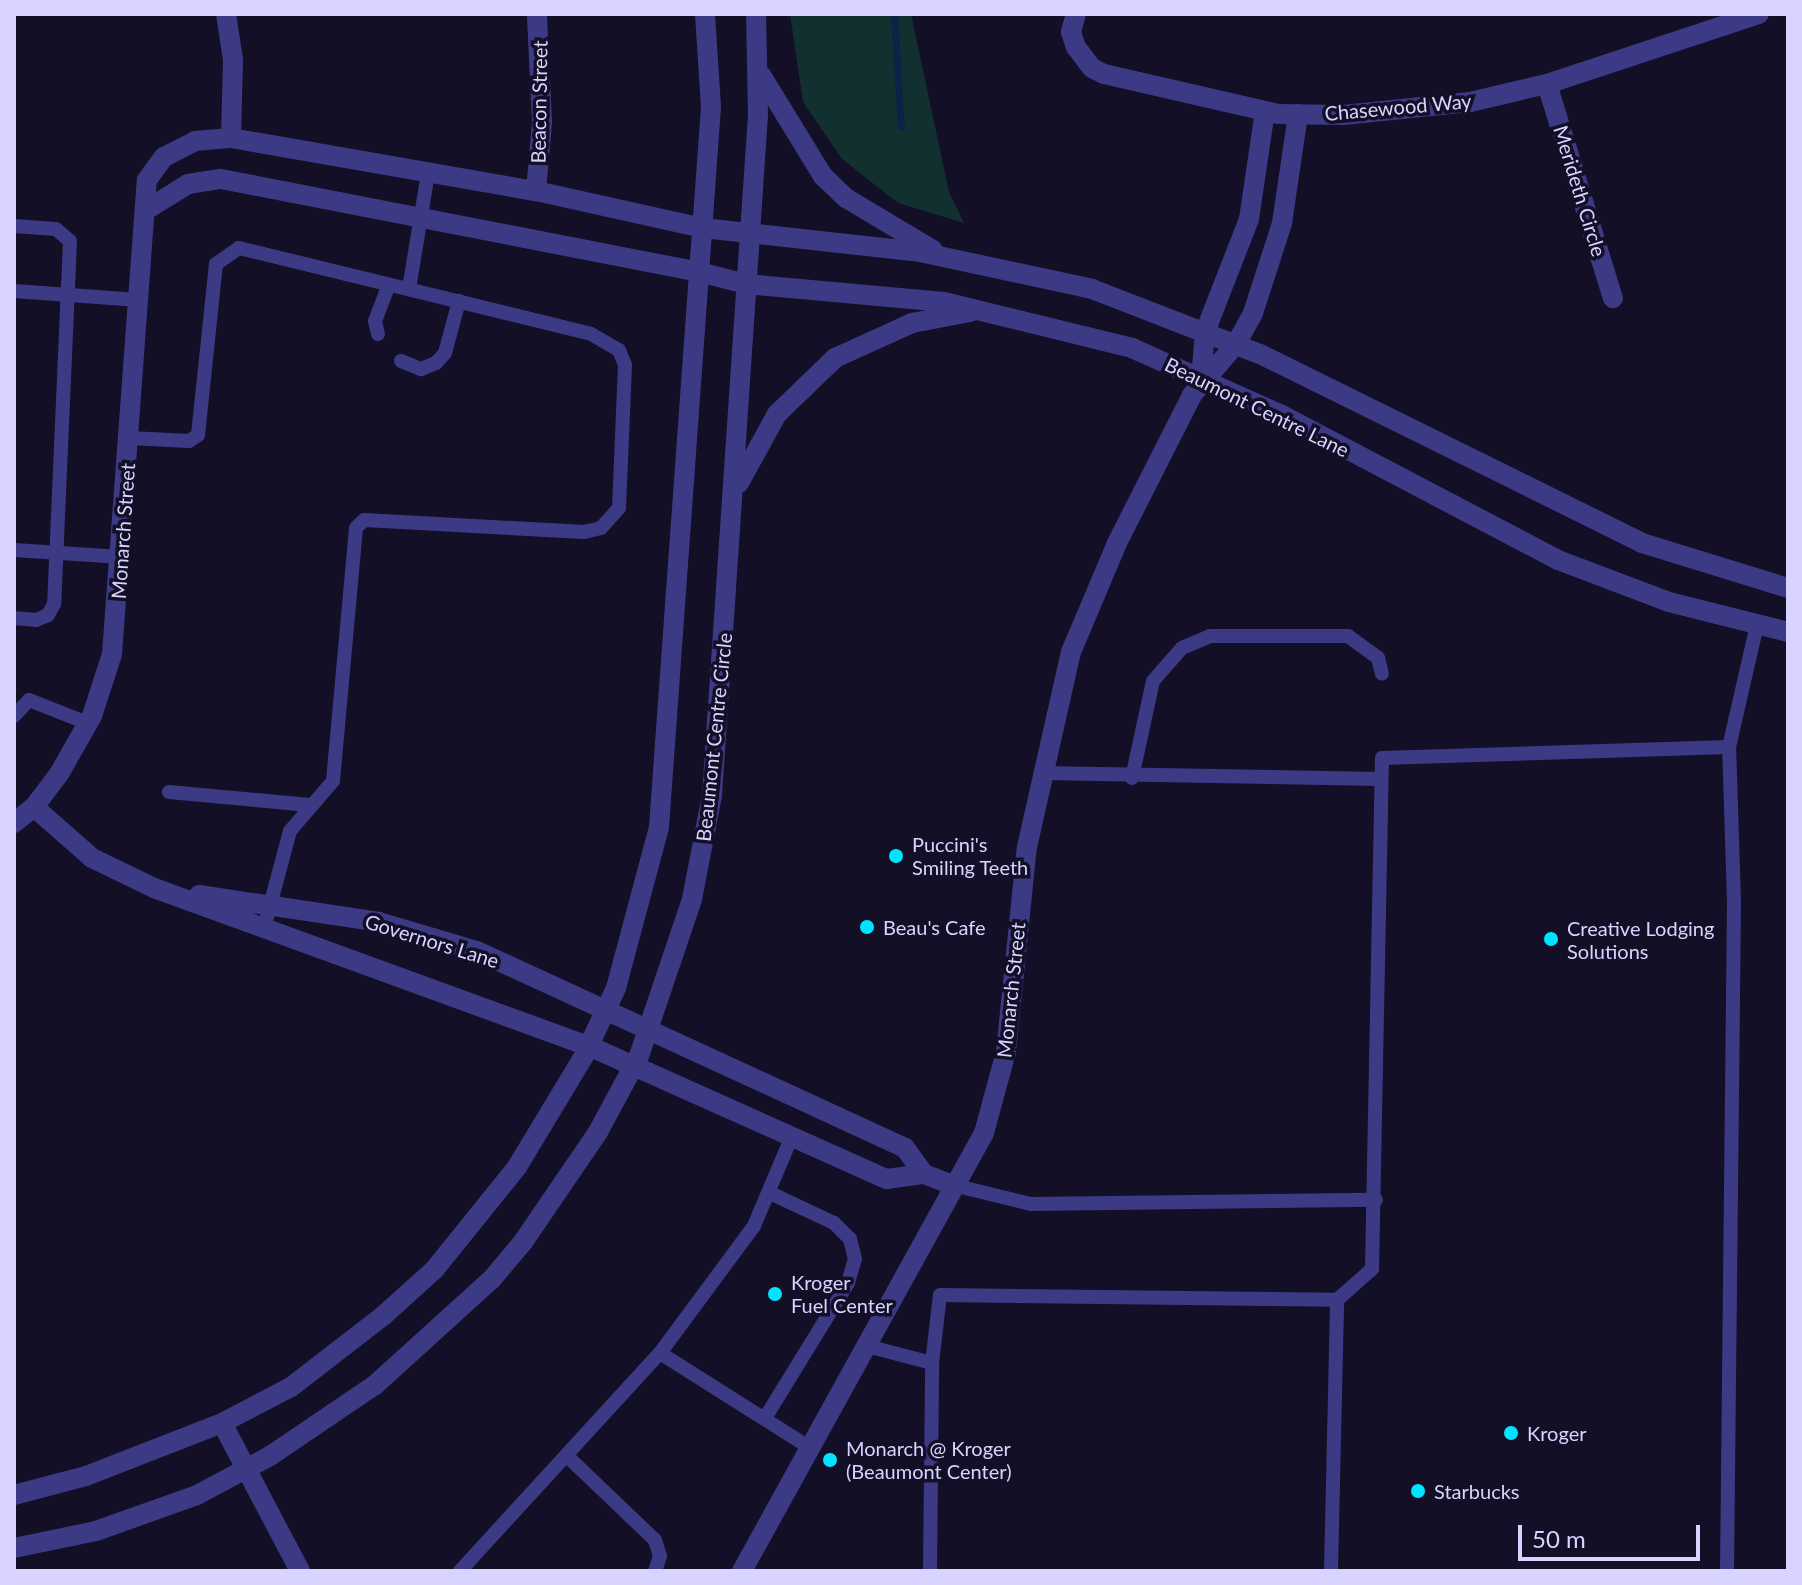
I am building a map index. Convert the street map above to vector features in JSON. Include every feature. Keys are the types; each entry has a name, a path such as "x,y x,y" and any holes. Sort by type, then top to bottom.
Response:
{"street":[{"path":"226,14 233,60 231,138"},
{"name":"Beacon Street","path":"536,191 542,122 537,14"},
{"path":"14,1495 86,1476 222,1423 291,1387 337,1354 434,1270 517,1167 589,1046 607,1007 659,827 711,107 705,14"},
{"name":"Beaumont Centre Circle","path":"14,1548 136,1519 247,1470 375,1385 491,1280 563,1188 633,1067 649,1029 692,899 706,833 751,231 759,72 756,14"},
{"name":"Chasewood Way","path":"1076,14 1071,32 1092,68 1163,91 1265,111 1298,114 1430,107 1547,84 1759,14"},
{"path":"759,72 823,176 846,198 943,256"},
{"name":"Merideth Circle","path":"1547,84 1613,298"},
{"path":"1201,379 1205,332 1249,219 1265,111"},
{"path":"1201,379 1236,344 1253,313 1282,223 1298,114"},
{"name":"Monarch Street","path":"14,823 34,807 87,723 112,654 122,557 147,180 164,157 195,141 231,138 536,191 703,228"},
{"path":"146,210 188,184 221,179 699,272"},
{"path":"703,228 751,231 943,256 1092,289 1236,344 1642,543 1788,588"},
{"name":"Beaumont Centre Lane","path":"699,272 746,284 982,310 1132,348 1201,379 1558,560 1669,602 1788,632"},
{"path":"733,495 777,414 835,358 912,323 982,310"},
{"name":"Monarch Street","path":"742,1571 984,1133 999,1088 1027,847 1041,773 1071,652 1117,543 1201,379"},
{"name":"Governors Lane","path":"34,807 92,858 154,888 589,1046 887,1179 924,1174 905,1148 607,1007 477,951 379,922 154,888"},
{"path":"924,1174 953,1185"},
{"path":"222,1423 300,1571"}],"lane":[{"path":"409,289 428,173"},
{"path":"14,226 66,234 54,604 48,615 14,618"},
{"path":"130,438 189,441 198,435 216,264 224,255 239,248 591,334 619,350 625,365 619,508 601,528 584,532 364,520 356,528 333,781 309,805 290,831 264,928"},
{"path":"378,334 375,321 389,285"},
{"path":"14,291 139,300"},
{"path":"401,361 421,369 436,363 445,353 459,301"},
{"path":"14,550 122,557"},
{"path":"1727,1571 1734,1178 1729,747 1757,625"},
{"path":"1132,778 1153,681 1182,648 1210,636 1348,636 1378,658 1382,674"},
{"path":"14,716 22,699 87,723"},
{"path":"930,1571 932,1363 940,1295 1337,1300 1372,1269 1376,1200 1382,758 1729,747"},
{"path":"1041,773 1132,778 1381,779"},
{"path":"169,792 309,805"},
{"path":"460,1571 660,1353 754,1226 792,1136"},
{"path":"953,1185 1031,1204 1376,1200"},
{"path":"765,1418 848,1283 855,1259 850,1239 834,1223 770,1193"},
{"path":"1331,1571 1337,1300"},
{"path":"867,1346 932,1363"},
{"path":"660,1353 810,1448"},
{"path":"567,1456 655,1540 660,1556 655,1571"}],"green space":[{"path":"790,14 911,14 949,192 964,223 898,203 842,159 803,102"}],"waterway":[{"path":"894,14 901,127"}],"place":[{"name":"Puccini's Smiling Teeth","path":"896,856"},
{"name":"Beau's Cafe","path":"867,927"},
{"name":"Creative Lodging Solutions","path":"1551,939"},
{"name":"Kroger Fuel Center","path":"775,1294"},
{"name":"Kroger","path":"1511,1433"},
{"name":"Monarch @ Kroger (Beaumont Center)","path":"830,1460"},
{"name":"Starbucks","path":"1418,1491"}]}
